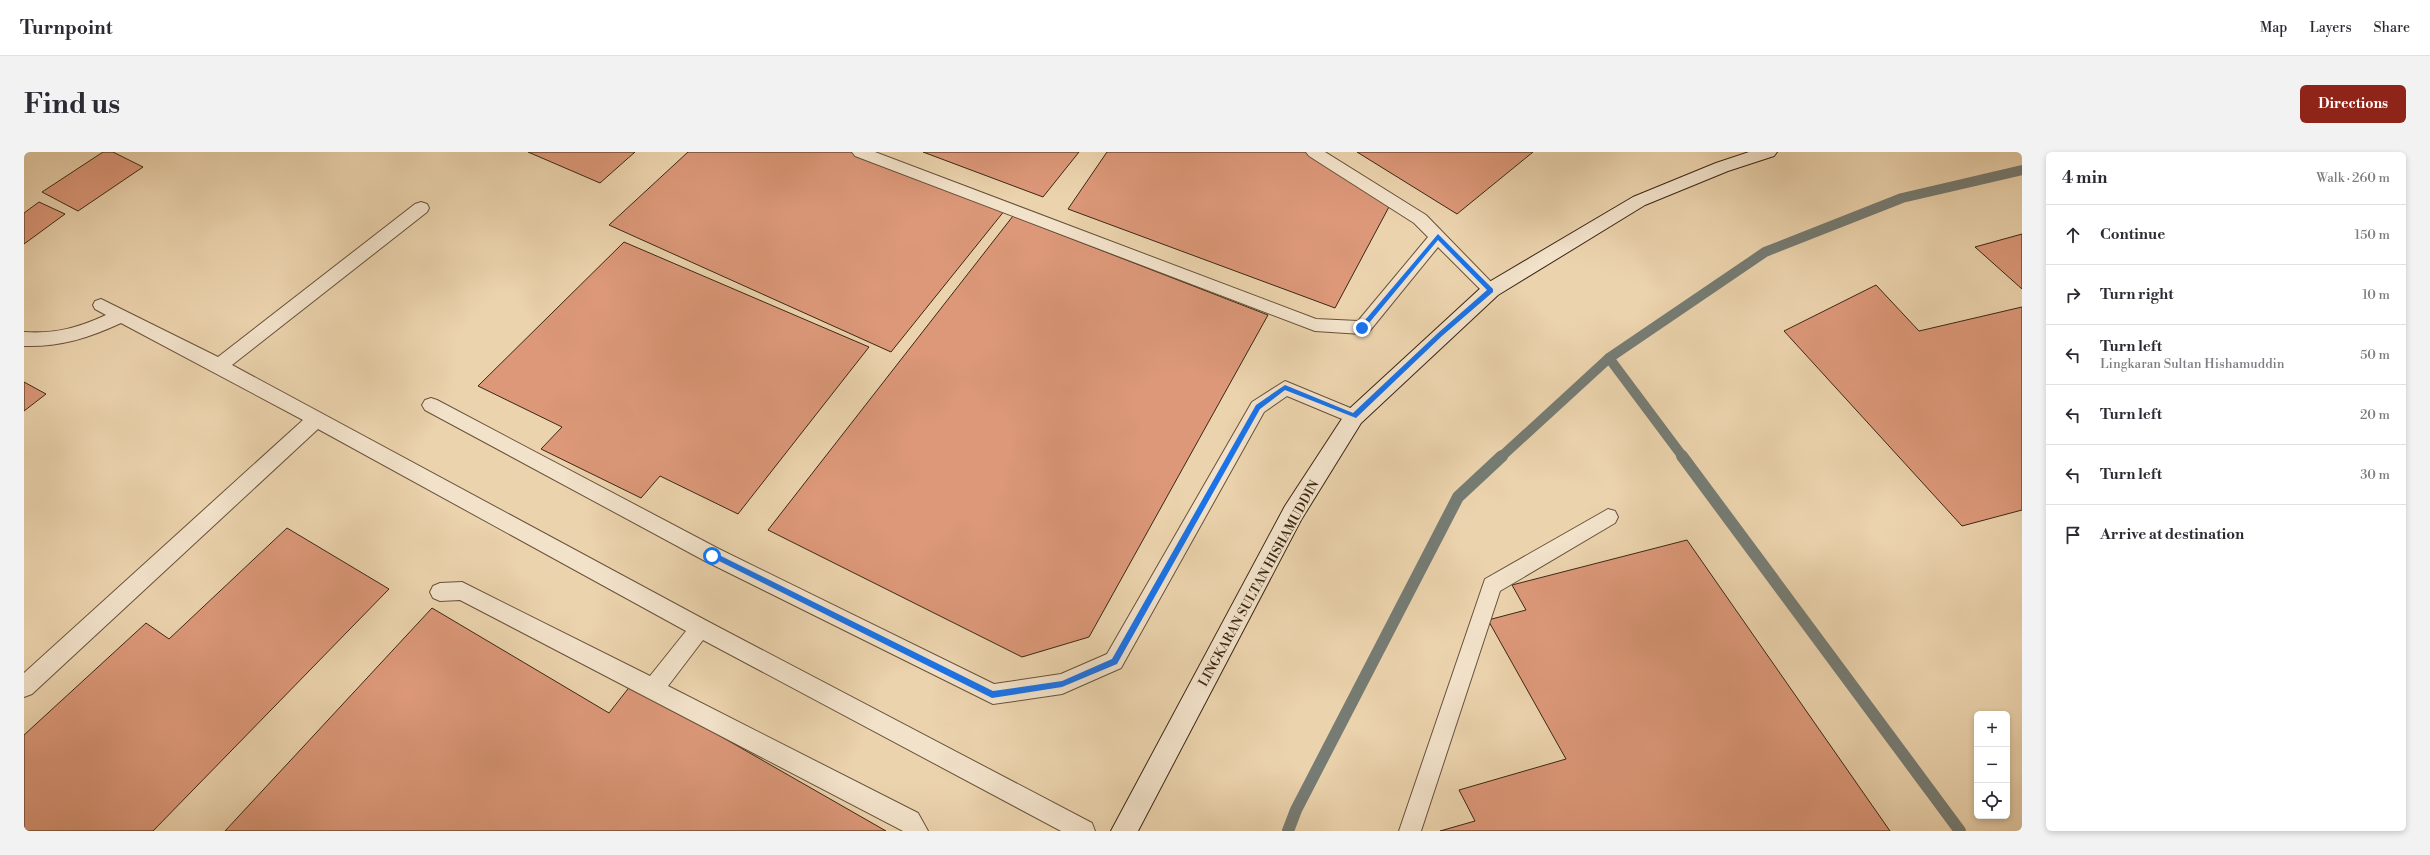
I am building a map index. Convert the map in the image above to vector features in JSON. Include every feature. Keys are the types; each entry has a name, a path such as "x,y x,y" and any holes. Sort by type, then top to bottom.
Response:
{"street":[{"name":"LINGKARAN SULTAN HISHAMUDDIN","path":"1124,831 1293,513 1354,416 1440,334 1491,290 1553,251 1639,201 1722,167 1768,152"}],"lane":[{"path":"860,152 1315,325 1362,328 1438,236"},
{"path":"1314,152 1420,218 1491,290"},
{"path":"219,366 421,208"},
{"path":"101,305 219,366 700,628 1084,831"},
{"path":"24,339 52,341 76,336 121,316"},
{"path":"431,405 712,556 992,694 1062,684 1114,662 1258,407 1285,388 1354,416"},
{"path":"24,687 316,419"},
{"path":"1410,831 1492,585 1608,517"},
{"path":"440,592 462,591 910,820 918,831"},
{"path":"653,689 700,628"}],"building":[{"path":"103,152 113,152 143,167 78,211 42,192"},
{"path":"528,152 635,152 600,183"},
{"path":"688,152 859,152 1005,210 891,352 609,225"},
{"path":"923,152 1079,152 1043,197"},
{"path":"1107,152 1308,152 1390,205 1335,308 1068,209"},
{"path":"1357,152 1533,152 1457,214"},
{"path":"39,202 65,214 24,244 24,213"},
{"path":"1013,216 1268,315 1089,637 1022,657 768,530"},
{"path":"2022,234 2022,289 1975,247"},
{"path":"624,242 869,347 738,514 660,476 641,498 541,449 562,427 478,386"},
{"path":"1876,285 1919,331 2022,307 2022,510 1962,526 1784,331"},
{"path":"24,382 46,394 24,411"},
{"path":"287,528 389,589 153,831 24,831 24,735 146,623 169,639"},
{"path":"1687,540 1890,831 1440,831 1475,821 1459,790 1566,759 1488,620 1526,610 1512,585"},
{"path":"432,608 609,713 631,685 886,831 225,831"}],"waterway":[{"path":"1609,358 1765,252 1902,198 2022,170"},
{"path":"1501,457 1609,358"},
{"path":"1609,358 1683,457"},
{"path":"1288,831 1296,810 1458,497 1502,456"},
{"path":"1682,456 1960,831"}],"route":[{"path":"712,556 992,694 1062,684 1114,662 1258,407 1285,388 1354,416 1440,334 1491,290 1438,236 1362,328"}]}
